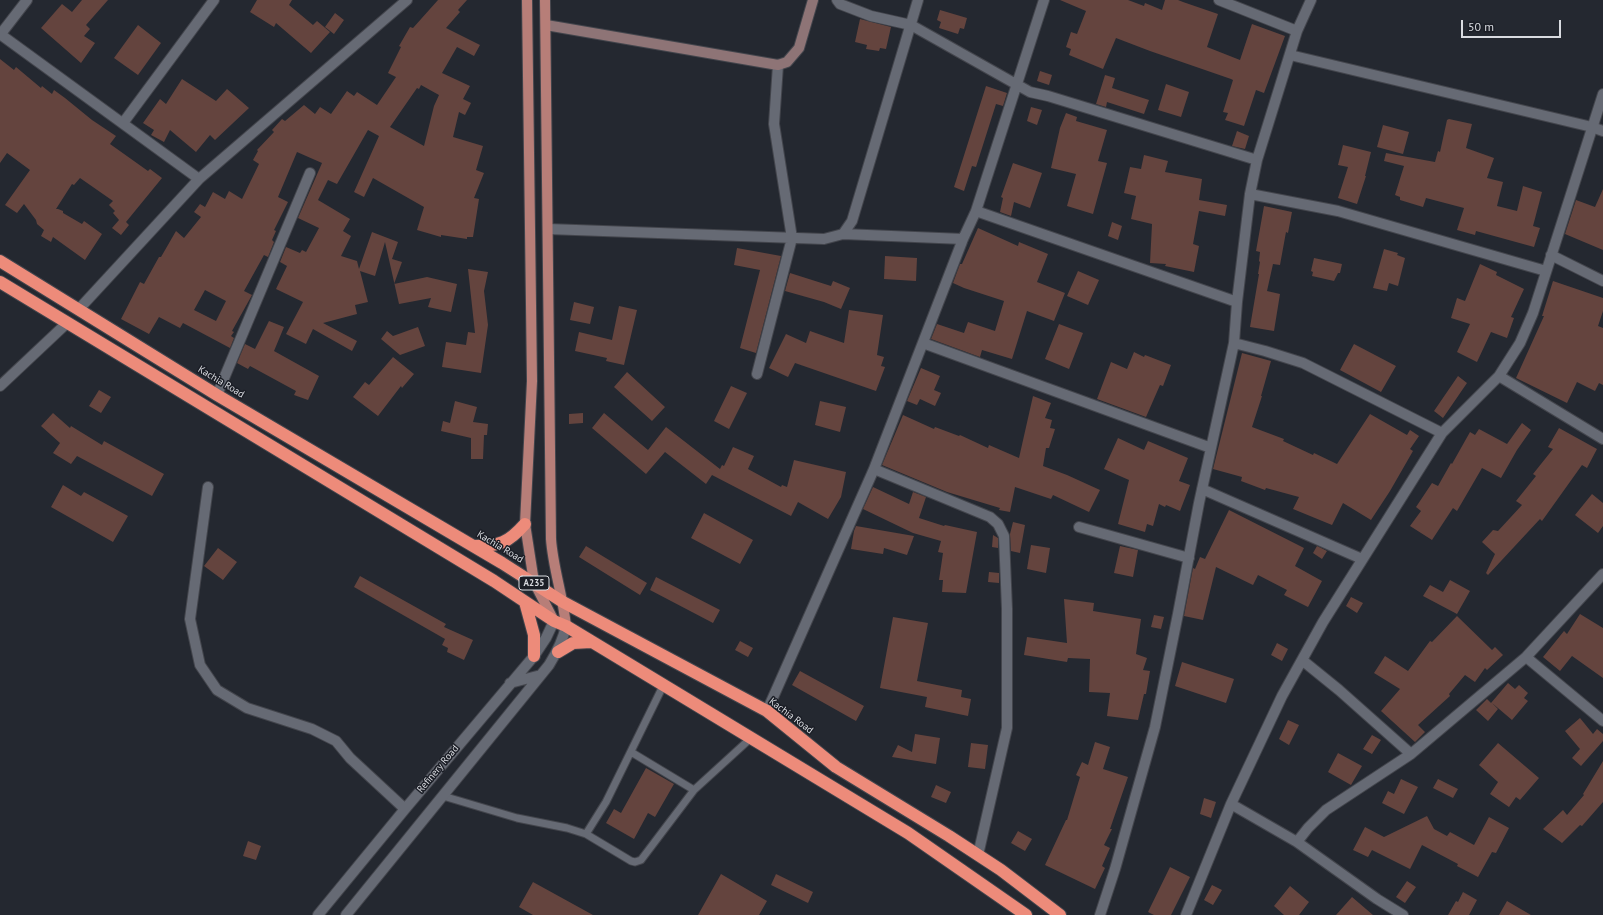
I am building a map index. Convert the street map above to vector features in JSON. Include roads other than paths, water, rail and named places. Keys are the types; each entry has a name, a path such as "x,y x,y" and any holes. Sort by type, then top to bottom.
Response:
{"highway":[{"name":"Kachia Road","path":"0,261 217,395 474,546 534,582 563,602 767,711 836,767 1001,870 1060,915"},
{"name":"A235","path":"0,282 494,581 554,621 566,626 908,833 1026,915"},
{"path":"474,546 500,544 514,536 525,524"},
{"path":"494,581 499,579 502,575 502,563"},
{"path":"525,602 534,634 534,656"},
{"path":"558,652 573,643 591,642"}],"main road":[{"path":"527,0 532,381 525,524 534,582 554,621"},
{"path":"545,0 551,539 552,557 563,602 566,626"}],"street":[{"path":"27,0 0,35 199,179"},
{"path":"123,123 214,0"},
{"path":"79,309 199,179 406,0"},
{"path":"546,25 778,65 787,62 799,48 813,0"},
{"path":"838,0 840,4 871,16 911,26 1030,92 1048,96 1257,160"},
{"path":"843,234 852,221 918,0"},
{"path":"767,711 874,469 963,239 976,212 1044,0"},
{"path":"1219,0 1298,31"},
{"path":"1100,915 1115,869 1155,727 1202,489 1234,342 1237,302 1250,194 1257,160 1298,31 1311,0"},
{"path":"1290,55 1592,127 1603,131"},
{"path":"757,374 792,238 774,124 778,65"},
{"path":"1186,915 1231,804 1282,696 1323,622 1442,433 1499,376 1520,343 1533,313 1603,94"},
{"path":"217,395 310,173"},
{"path":"1250,194 1338,211 1546,271"},
{"path":"976,212 1237,302"},
{"path":"548,228 824,239 843,234 963,239"},
{"path":"1551,255 1603,281"},
{"path":"0,386 68,323"},
{"path":"1234,342 1303,364 1442,433"},
{"path":"923,343 1211,448"},
{"path":"1499,376 1603,439"},
{"path":"874,469 990,517 998,524 1004,536 1007,609 1007,728 978,855"},
{"path":"208,487 190,619 200,665 217,690 247,708 312,729 336,741 350,758 404,808"},
{"path":"1202,489 1362,559"},
{"path":"1079,527 1189,558"},
{"path":"1297,842 1308,828 1326,810 1411,754 1526,657 1603,574"},
{"name":"Refinery Road","path":"318,915 404,808 534,656 546,638 554,621"},
{"name":"Refinery Road","path":"346,915 541,675 558,652 566,626"},
{"path":"1526,657 1603,721"},
{"path":"1302,660 1339,690 1411,754"},
{"path":"510,683 541,675"},
{"path":"1231,804 1297,842 1377,899 1403,915"}],"lane":[{"path":"586,834 606,802 663,686"},
{"path":"443,796 517,818 567,828 586,834 631,861 638,861 641,860 694,790 751,738"},
{"path":"631,752 694,790"}]}
